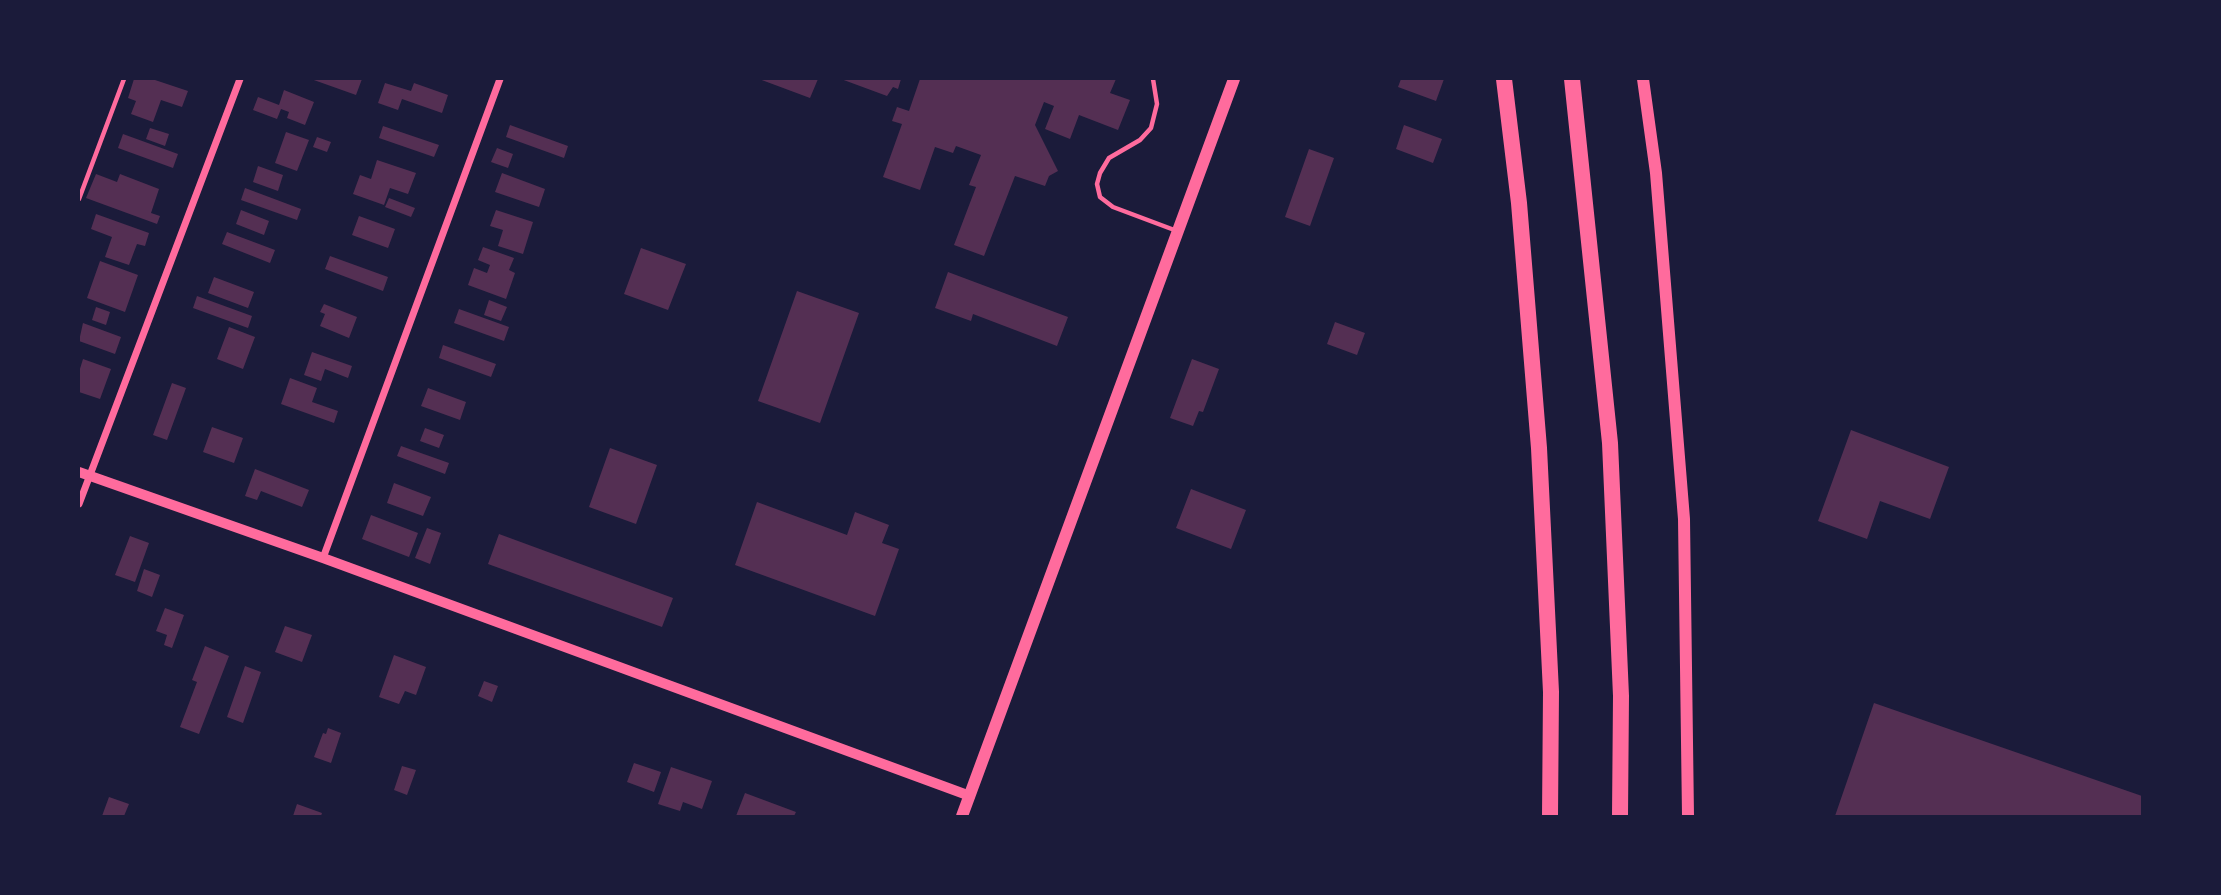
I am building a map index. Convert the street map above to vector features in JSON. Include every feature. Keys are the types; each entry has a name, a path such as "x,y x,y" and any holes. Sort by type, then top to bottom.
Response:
{"highway":[{"path":"1504,79 1520,203 1539,448 1551,692 1550,816"},
{"path":"1572,79 1610,443 1621,696 1620,816"}],"main road":[{"path":"962,816 1234,79"},
{"path":"1643,79 1656,173 1684,519 1688,816"}],"street":[{"path":"79,505 84,474 240,79"},
{"path":"323,558 499,79"},
{"path":"84,474 323,558 970,796"}],"lane":[{"path":"79,199 124,79"},
{"path":"1153,79 1157,104 1151,128 1140,140 1109,158 1097,184 1100,197 1113,207 1178,231"}],"building":[{"path":"134,79 152,79 188,91 182,107 161,100 153,122 131,114 136,101 128,98"},
{"path":"311,79 362,79 356,95"},
{"path":"759,79 818,79 810,98"},
{"path":"841,79 901,79 898,89 893,87 887,96"},
{"path":"920,79 1116,79 1110,93 1130,100 1118,130 1079,115 1070,139 1045,129 1054,106 1044,102 1035,125 1058,171 1049,176 1045,186 1015,176 984,256 954,245 976,187 969,185 981,155 956,146 953,153 935,147 920,190 883,177 902,124 892,121 897,107 909,111"},
{"path":"1401,79 1444,79 1436,101 1398,87"},
{"path":"385,83 411,91 414,83 448,95 442,113 402,99 398,110 378,103"},
{"path":"284,90 314,102 305,125 287,118 289,112 281,109 277,119 253,110 258,97 279,105"},
{"path":"510,125 568,146 564,158 506,137"},
{"path":"1404,125 1442,139 1433,163 1396,149"},
{"path":"383,126 439,145 434,157 379,138"},
{"path":"150,128 169,134 165,146 146,139"},
{"path":"286,132 309,140 297,171 275,163"},
{"path":"123,134 178,154 173,168 118,148"},
{"path":"317,137 331,142 327,152 313,147"},
{"path":"497,148 513,154 508,168 491,162"},
{"path":"1309,149 1334,158 1310,226 1285,217"},
{"path":"377,160 416,173 408,194 390,188 384,205 353,194 360,175 371,179"},
{"path":"258,166 283,175 278,191 253,182"},
{"path":"502,173 545,189 539,207 495,192"},
{"path":"96,174 117,182 120,174 159,189 151,213 160,216 157,224 86,198"},
{"path":"245,188 301,209 297,220 241,200"},
{"path":"389,198 415,208 411,217 385,207"},
{"path":"241,210 269,221 264,235 236,224"},
{"path":"496,210 533,222 523,254 498,246 503,230 490,226"},
{"path":"96,214 149,233 145,246 137,244 129,265 105,257 112,237 91,229"},
{"path":"359,216 395,229 388,248 352,235"},
{"path":"227,232 275,250 270,263 222,244"},
{"path":"483,247 514,258 509,270 515,273 506,299 468,285 474,268 487,273 490,265 478,260"},
{"path":"641,248 686,264 668,310 624,294"},
{"path":"330,256 388,277 383,291 325,269"},
{"path":"100,261 138,275 125,312 87,298"},
{"path":"948,272 1068,317 1057,346 973,314 971,321 935,308"},
{"path":"214,277 254,292 248,308 208,293"},
{"path":"797,291 859,313 820,423 758,401"},
{"path":"197,296 252,316 248,328 193,308"},
{"path":"489,300 507,307 501,321 484,315"},
{"path":"324,304 357,317 349,338 320,326 325,314 320,312"},
{"path":"96,307 110,312 106,325 92,320"},
{"path":"459,309 509,327 504,341 454,323"},
{"path":"1335,322 1365,333 1357,355 1327,344"},
{"path":"83,323 121,337 115,354 79,341"},
{"path":"229,327 255,337 243,369 217,359"},
{"path":"443,345 496,364 491,377 439,358"},
{"path":"312,352 352,366 348,378 325,369 321,381 304,375"},
{"path":"83,359 111,369 100,399 79,392 79,372"},
{"path":"1192,359 1219,369 1203,412 1199,411 1193,426 1170,418"},
{"path":"290,378 317,388 312,402 338,411 334,423 281,404"},
{"path":"172,383 186,388 167,440 153,435"},
{"path":"428,388 466,402 460,420 421,406"},
{"path":"212,427 243,438 234,463 203,452"},
{"path":"425,428 444,435 439,448 420,441"},
{"path":"1851,430 1949,467 1930,519 1880,501 1867,539 1818,521"},
{"path":"401,446 449,463 445,474 397,456"},
{"path":"610,448 657,465 636,524 589,507"},
{"path":"255,469 309,490 302,507 261,491 257,500 245,496"},
{"path":"394,483 431,497 423,516 387,503"},
{"path":"1191,489 1246,510 1231,549 1176,528"},
{"path":"757,502 847,535 855,512 889,525 882,543 899,549 875,616 735,565"},
{"path":"371,515 418,533 409,557 362,539"},
{"path":"427,528 441,533 430,564 415,558"},
{"path":"499,534 673,598 662,627 488,564"},
{"path":"130,536 149,543 135,582 115,575"},
{"path":"144,569 160,575 152,597 137,591"},
{"path":"165,608 184,615 172,648 164,645 167,635 156,631"},
{"path":"285,626 312,635 302,662 275,652"},
{"path":"205,646 229,656 199,734 180,727 197,682 192,680"},
{"path":"394,655 426,667 416,695 405,691 399,704 379,697"},
{"path":"245,666 261,672 243,723 227,717"},
{"path":"484,681 498,686 492,702 478,696"},
{"path":"1874,703 2142,796 2142,816 1835,816"},
{"path":"328,728 341,733 331,763 314,757 323,733 326,734"},
{"path":"634,763 661,772 654,792 627,782"},
{"path":"402,766 416,770 407,795 394,790"},
{"path":"671,767 712,781 702,809 683,802 680,811 658,804"},
{"path":"745,793 796,812 794,816 736,816"},
{"path":"109,797 129,804 124,816 102,816"},
{"path":"297,804 322,813 321,816 293,816"}]}
